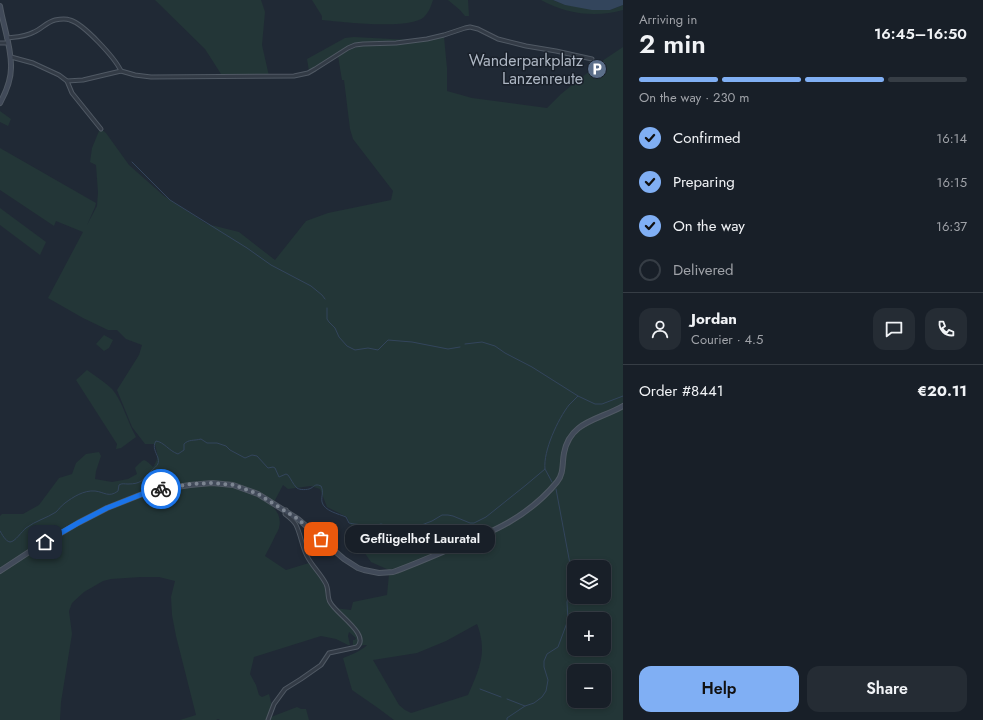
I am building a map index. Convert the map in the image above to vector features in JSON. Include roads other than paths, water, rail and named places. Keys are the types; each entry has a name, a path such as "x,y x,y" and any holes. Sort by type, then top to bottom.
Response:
{"street":[{"path":"0,6 11,57 10,78 0,103"},
{"path":"0,43 34,32 53,20 68,19 74,21 94,38 118,64 121,71"},
{"path":"11,57 33,63 67,80 83,80 121,71 151,77 294,76 308,73 354,45 420,40 470,28 478,29 498,39 592,59"},
{"path":"67,80 72,93 101,129"},
{"path":"0,571 29,552 107,508 150,491 203,483 227,484 258,494 286,510 344,559 358,568 370,572 393,572 476,539 510,523 521,516 538,502 560,478 565,447 573,432 586,422 623,406"},
{"path":"268,720 274,704 285,689 321,664 329,653 357,647 360,645 361,640 354,628 330,602 326,584 307,556 296,523 286,514 286,510"}],"water":[{"path":"553,0 623,0 623,5 610,10 592,10 565,5"}],"waterway":[{"path":"132,162 170,200 247,248 271,265 311,286 325,299"},
{"path":"327,308 327,319 347,346 355,350 368,348 378,350 388,340 412,342 448,349 460,347"},
{"path":"465,344 482,342 495,346 578,396"},
{"path":"0,531 7,540 12,542 26,528 56,512 61,506 79,494 91,491 112,494 118,491 120,484 136,483 141,481 158,464 158,458 154,447 156,441 162,443 178,454 184,450 184,444 186,442 201,439 207,443 217,443 226,446 230,450 245,458 252,455 257,456 268,468 275,468 279,477 286,474 288,475 298,489 307,489 316,485 321,486 323,505 332,512 346,517 349,523 370,527 381,524 393,527 419,526 442,515 453,516 470,523 474,523 486,517 545,469 546,453 560,418 569,405 578,396 595,404 602,404 623,396"},
{"path":"545,469 552,482"},
{"path":"507,720 507,718 525,706 534,703 542,697 546,691 548,680 544,667 544,661 547,654 558,647 568,620 567,602 573,580 556,489"},
{"path":"480,689 501,697"},
{"path":"507,699 525,706"}],"place":[{"name":"Wanderparkplatz Lanzenreute","path":"597,69"},
{"name":"Geflügelhof Lauratal","path":"321,539"}]}
